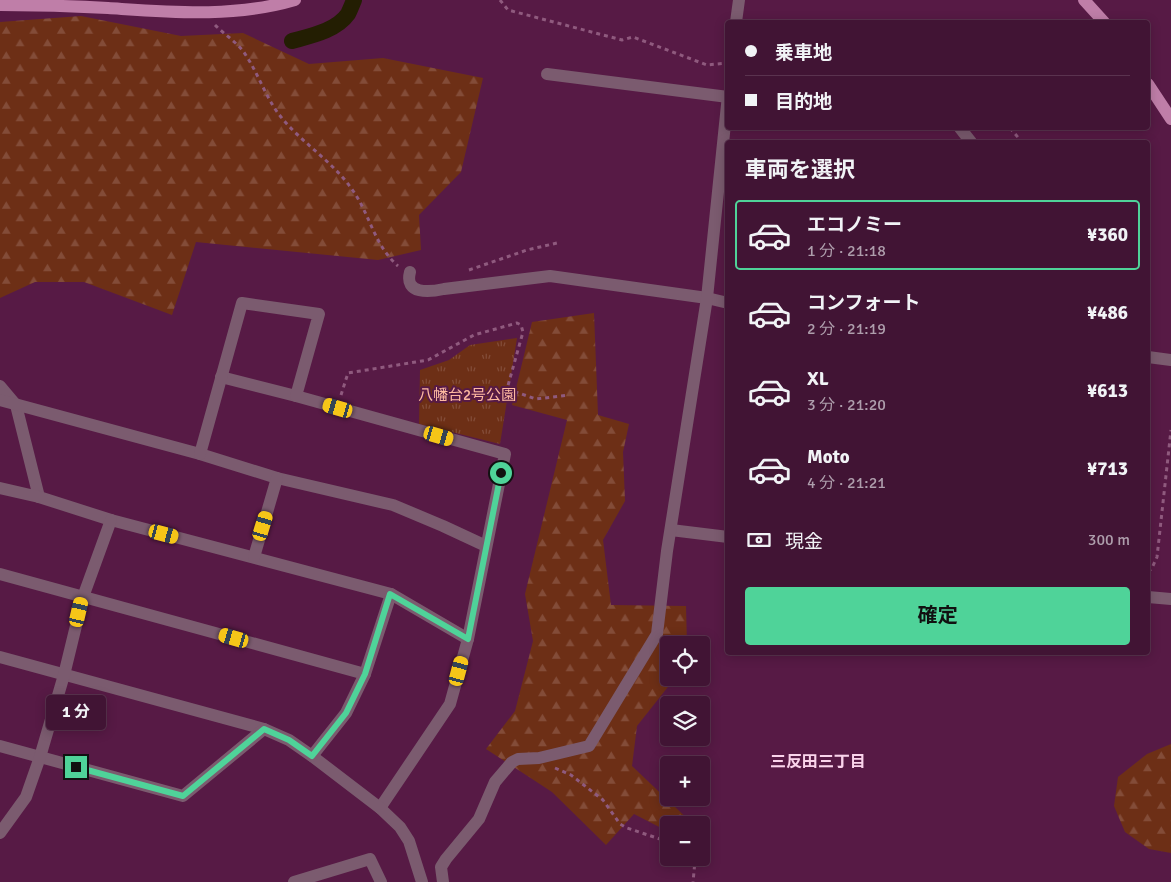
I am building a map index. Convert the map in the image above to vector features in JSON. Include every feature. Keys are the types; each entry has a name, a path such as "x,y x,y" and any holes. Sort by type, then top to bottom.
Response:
{"main road":[{"path":"0,5 51,5 161,12 212,12 274,5 295,0"},
{"path":"1084,0 1102,20"},
{"path":"1150,87 1171,119"}],"street":[{"path":"736,20 739,0"},
{"path":"547,74 725,97"},
{"path":"444,882 441,867 479,819 495,782 512,762 518,759 539,758 589,746 657,634 683,442 707,298 725,117"},
{"path":"962,130 969,140"},
{"path":"410,272 409,278 413,287 426,292 550,276 707,298 725,302"},
{"path":"200,454 242,303 319,314 296,396"},
{"path":"1150,356 1171,360"},
{"path":"221,377 504,454 468,639 450,704 380,808"},
{"path":"0,386 16,405 39,497"},
{"path":"0,400 200,454 277,478 393,505 486,546"},
{"path":"254,557 277,478"},
{"path":"0,488 39,497 111,520 390,594 468,639"},
{"path":"0,833 26,797 64,675 83,597 111,520"},
{"path":"671,530 725,537"},
{"path":"0,574 365,674"},
{"path":"312,756 346,713 365,674 390,594"},
{"path":"1150,598 1171,599"},
{"path":"0,657 264,729 289,740 380,808 400,826 408,840 422,882"},
{"path":"0,746 183,796 264,729"},
{"path":"294,882 370,859 381,882"}],"path":[{"path":"500,0 508,10 622,40 634,37 707,65 725,63"},
{"path":"212,12 214,24 242,51 272,105 293,131 342,176 352,188 381,246 391,259 410,272"},
{"path":"1012,130 1020,140"},
{"path":"465,272 527,250 557,243"},
{"path":"338,408 348,373 428,360 474,335 517,322 521,325 523,332 507,389 536,399 569,396"},
{"path":"1150,570 1157,557 1171,430"},
{"path":"539,758 544,763 571,776 603,800 620,824 660,839"},
{"path":"693,882 695,866"}],"green space":[{"path":"81,16 181,36 243,33 309,64 383,58 483,78 461,172 419,215 421,250 378,260 196,242 172,315 84,282 35,282 0,298 0,22"},
{"path":"594,313 598,415 629,424 623,452 625,501 603,540 611,605 686,606 687,636 660,636 660,686 669,686 637,726 632,766 660,793 660,806 674,806 685,816 660,816 660,827 634,814 606,845 552,792 486,749 515,711 533,641 525,594 567,420 512,405 532,322"},
{"name":"八幡台2号公園","path":"517,338 500,444 419,424 420,370 449,360 470,345"},
{"path":"1171,744 1171,853 1149,849 1125,832 1114,806 1118,777 1147,754"}],"waterway":[{"path":"292,41 314,35 337,25 348,14 354,0"}],"district":[{"name":"三反田三丁目","path":"818,762"}],"route":[{"path":"76,767 183,796 264,729 289,740 312,756 346,713 365,674 390,594 468,639 501,473"}]}
